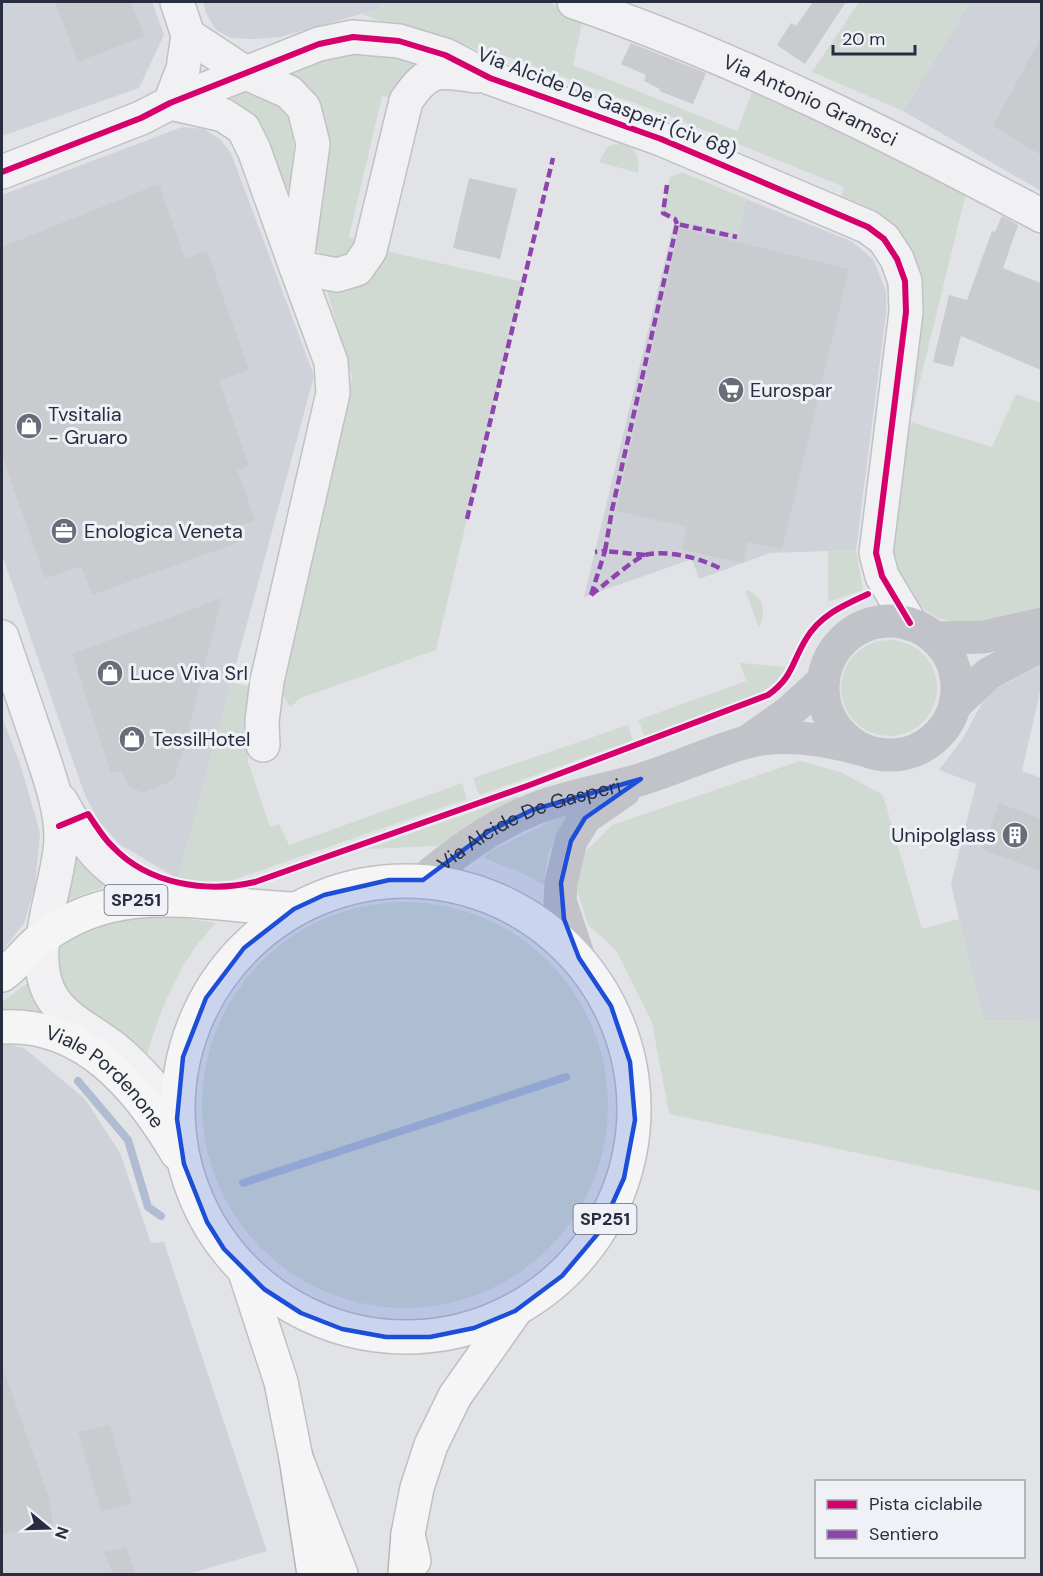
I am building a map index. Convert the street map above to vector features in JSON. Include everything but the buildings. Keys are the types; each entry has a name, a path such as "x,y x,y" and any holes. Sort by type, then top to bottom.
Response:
{"main road":[{"path":"1041,624 984,637 923,630 884,621 871,623 853,632 838,645 831,656 823,681 823,698 835,728 860,749 894,756 910,753 926,746 939,735 956,704 988,675 1041,645"},
{"path":"923,630 952,661 957,675 956,704"},
{"name":"Via Alcide De Gasperi","path":"423,880 450,857 489,831 532,810 641,779 748,741 789,712 823,681"},
{"name":"Via Alcide De Gasperi","path":"748,741 805,739 830,741 860,749"},
{"name":"Via Alcide De Gasperi","path":"579,958 560,901 561,883 571,842 585,818 641,779"},
{"name":"SP251","path":"389,880 423,880 466,887 508,903 546,927 579,958 611,1006 630,1062 635,1120 624,1178 600,1231 562,1276 515,1311 474,1328 430,1337 386,1337 342,1329 301,1313 264,1289 245,1272 224,1249 207,1222 184,1164 177,1119 183,1057 206,998 244,948 294,909 324,895 356,885 389,880"},
{"name":"SP251","path":"2,975 42,938 79,917 109,904 172,899 248,908 294,909"},
{"name":"Viale Pordenone","path":"2,1027 47,1031 81,1046 105,1061 135,1089 160,1123 184,1164"},
{"path":"245,1272 281,1382 296,1458 314,1575"},
{"path":"405,1575 408,1534 417,1488 431,1445 455,1396 515,1311"},
{"path":"296,1458 341,1575"},
{"path":"408,1534 416,1575"}],"street":[{"path":"177,2 189,35 183,69 170,103 223,115 243,128 254,150 331,362 333,393 267,681 262,721 263,745"},
{"name":"Via Antonio Gramsci","path":"574,2 645,26 825,104 1041,216"},
{"path":"189,35 244,72 289,92 304,108 309,119 313,144 296,267"},
{"name":"Via Alcide De Gasperi (civ 68)","path":"2,172 141,118 170,103 244,72 319,44 353,37 399,40 445,55 490,78 671,143 848,216 884,239 897,259 905,281 906,312 876,553 882,576 923,630"},
{"name":"Via Alcide De Gasperi (civ 68)","path":"296,267 337,275 357,269 365,260 370,250 406,100 417,84 440,70 490,78"},
{"path":"2,637 54,789 78,832 102,862 139,888 172,899"},
{"name":"Viale Pordenone","path":"54,789 61,836 58,866 42,938 43,973 53,999 76,1022 113,1047 163,1098 177,1119"}],"highlighted area":[{"path":"641,779 585,818 571,841 561,883 564,919 579,958 611,1006 630,1062 635,1120 624,1178 600,1231 562,1276 515,1311 474,1328 430,1337 386,1337 342,1329 301,1313 264,1289 224,1249 207,1222 184,1164 177,1119 183,1057 206,998 244,948 294,909 324,895 389,880 423,880 489,831 532,810"}],"shaded area":[{"path":"2,2 152,2 164,35 139,88 2,136"},
{"path":"203,2 379,2 379,9 280,37 253,39 231,38 216,30 207,15"},
{"path":"379,2 548,2 583,18 573,65 737,131 754,87 967,189 910,422 992,447 1016,394 1041,403 1041,611 986,622 964,623 945,620 928,612 913,598 887,546 894,227 879,214 841,197 844,187 667,115 483,48 481,51 408,25 379,21 362,14 379,9"},
{"path":"859,2 970,2 903,111 812,72"},
{"path":"970,2 1041,2 1041,191 903,111"},
{"path":"341,52 396,54 422,66 394,98 382,96 349,237 360,240 345,256 334,259 328,258 315,248 290,75 294,70"},
{"path":"235,92 257,94 273,100 284,109 294,136 289,189 285,188 260,122 233,100 231,96"},
{"path":"182,127 204,129 220,139 231,153 314,376 178,879 119,844 98,820 84,793 2,554 2,195"},
{"path":"619,143 629,146 636,153 638,173 599,162 607,147"},
{"path":"682,172 746,199 738,233 660,216 670,177"},
{"name":"Eurospar","path":"746,199 851,241 873,259 886,291 886,313 856,550 770,553 699,579 692,559 584,597 675,219 738,233"},
{"path":"386,251 523,282 436,650 301,698 290,707 281,691 283,672 352,378 327,291"},
{"path":"856,550 863,590 828,602 828,551"},
{"path":"745,590 756,596 762,605 763,616 759,628"},
{"path":"889,640 908,643 923,654 934,669 937,688 934,707 923,722 908,733 889,736 870,733 855,722 844,707 841,688 844,669 855,654 870,643"},
{"path":"740,663 786,667 776,682 762,692 645,736 638,720 746,681"},
{"path":"1041,665 1041,687 1022,771 1041,778 1041,1021 983,1020 951,884 976,784 939,770 963,738 982,703 994,690"},
{"path":"231,682 251,687 247,730 248,761 270,827 279,824 289,845 462,783 467,799 233,880 205,882 178,879"},
{"path":"2,717 22,770 40,833 35,887 24,923 2,951"},
{"path":"628,725 633,740 479,795 473,778"},
{"path":"800,761 841,772 883,795 922,929 959,919 983,1020 1041,1021 1041,1191 669,1114 652,1023 616,950 588,925 575,884 586,851 612,825"},
{"path":"518,796 516,800 438,846 366,849"},
{"path":"572,811 551,846 546,865 545,886 524,874 484,858 487,853"},
{"path":"71,852 105,886 62,903"},
{"path":"405,902 445,906 501,926 534,948 562,976 584,1009 599,1046 604,1065 608,1105 604,1145 584,1201 562,1234 534,1262 501,1284 464,1299 445,1304 405,1308 365,1304 309,1284 276,1262 248,1234 226,1201 211,1164 206,1145 202,1105 206,1065 226,1009 248,976 276,948 309,926 346,911 365,906"},
{"path":"151,913 216,923 191,954 172,987 145,1060 70,1000 55,972 58,948 81,929"},
{"path":"29,982 45,1012 25,1009 2,1010 2,1002"},
{"path":"2,1043 24,1048 85,1099 120,1153 151,1243 164,1242 267,1551 188,1574 2,1574"}],"waterway":[{"path":"243,1183 566,1077"},
{"path":"78,1081 128,1140 148,1207 161,1216"}],"marked path":[{"path":"467,519 553,158"},
{"path":"667,185 663,213 675,219 677,224"},
{"path":"645,555 605,551 612,510 677,224 737,237"},
{"path":"591,595 605,551 595,552"},
{"path":"591,595 640,557 654,553 685,556 723,570"}],"cycle path":[{"path":"2,172 141,118 170,103 319,44 353,37 399,41 445,55 490,78 661,139 868,227 884,239 897,259 905,281 906,312 876,553 882,576 910,623"},
{"path":"59,826 88,814 106,840 127,860 161,878 198,886 218,887 255,882 527,786 768,695 787,676 806,639 818,623 850,602 868,594"}],"place":[{"name":"Eurospar","path":"731,390"},
{"name":"Tvsitalia - Gruaro","path":"29,426"},
{"name":"Enologica Veneta","path":"64,531"},
{"name":"Luce Viva Srl","path":"110,673"},
{"name":"TessilHotel","path":"132,739"},
{"name":"Unipolglass","path":"1015,835"}]}
